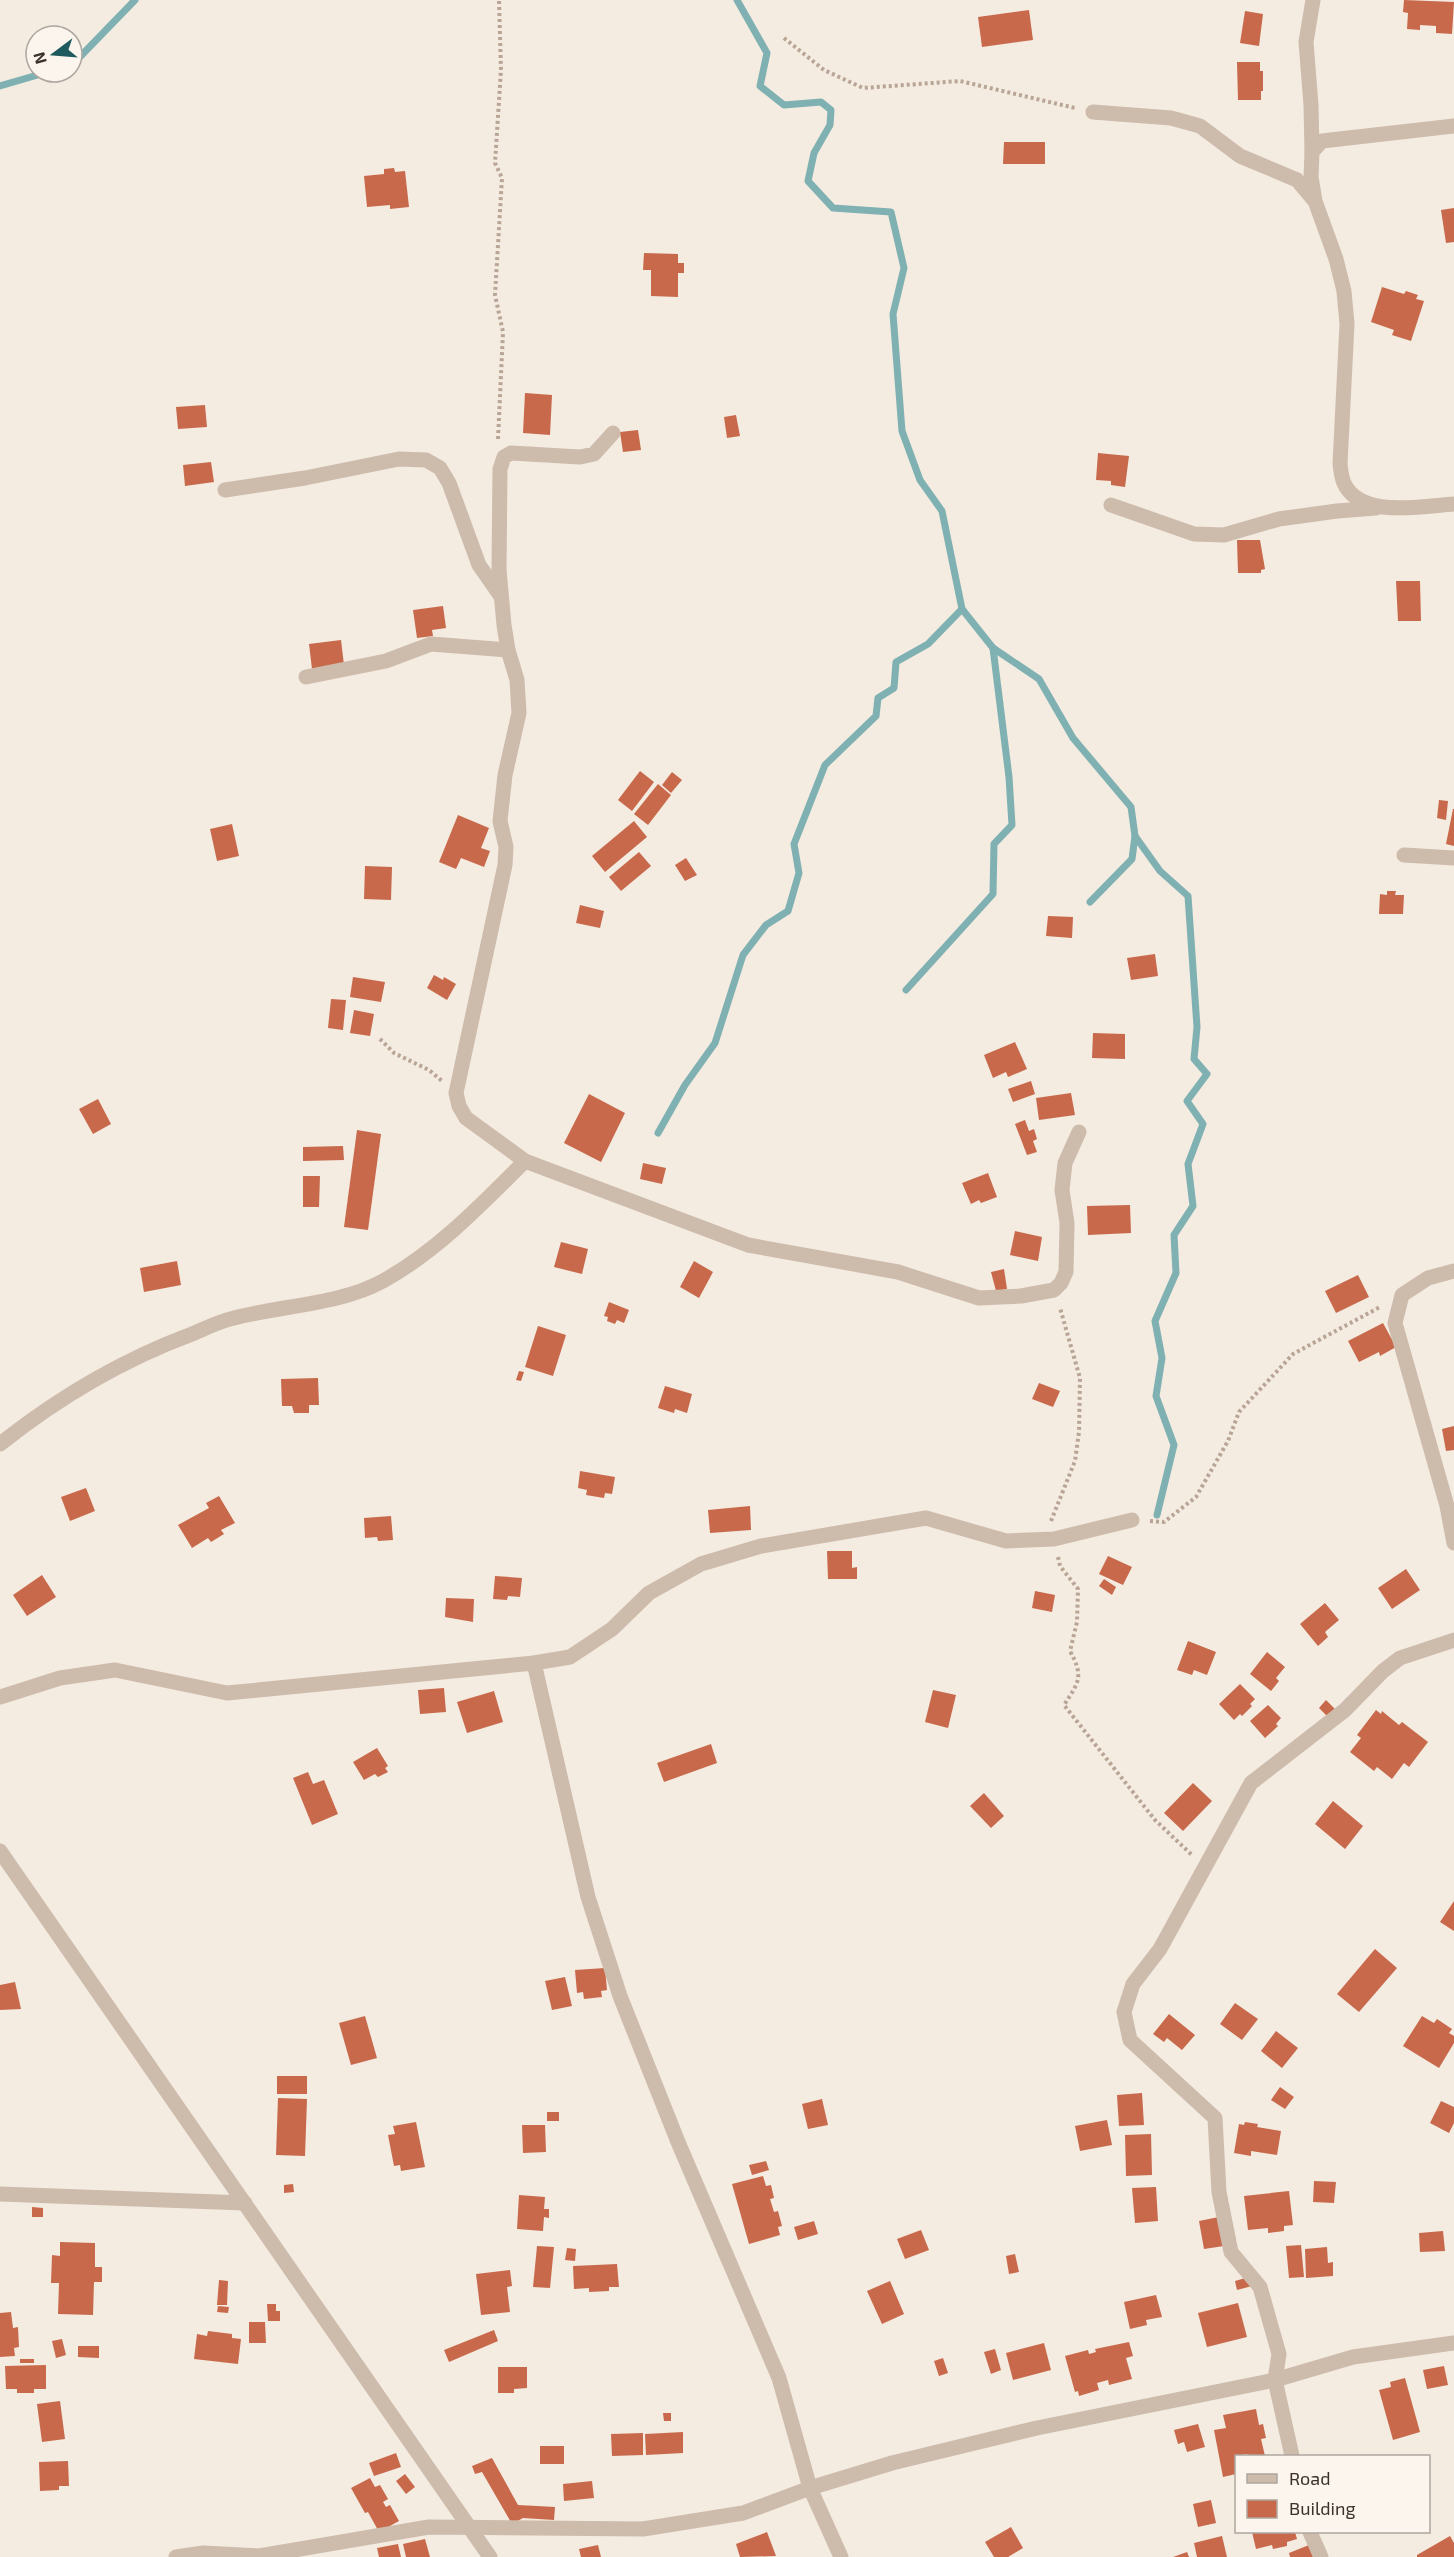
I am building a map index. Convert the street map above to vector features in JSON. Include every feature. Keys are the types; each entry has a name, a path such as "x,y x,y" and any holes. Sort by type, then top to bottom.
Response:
{"street":[{"path":"1313,0 1306,42 1311,105 1311,177 1315,201 1336,259 1344,291 1347,324 1340,464 1343,482 1354,496 1371,505 1391,507"},
{"path":"1094,112 1171,118 1200,126 1240,156 1297,180 1315,201"},
{"path":"1312,152 1322,141 1454,126"},
{"path":"613,433 594,454 580,457 511,453 504,458 500,469 501,597 508,650 517,680 519,713 505,775 500,821 506,847 505,865 456,1093 459,1106 466,1118 525,1161 748,1245 898,1272 979,1298 1021,1296 1054,1290 1062,1283 1066,1272 1066,1223 1062,1190 1065,1163 1079,1132"},
{"path":"225,490 305,478 399,459 426,460 440,468 449,483 479,565 501,597"},
{"path":"1111,505 1194,534 1224,536 1279,519 1337,511 1454,504"},
{"path":"306,677 386,661 431,644 508,650"},
{"path":"1404,855 1454,858"},
{"path":"0,1444 63,1397 159,1346 232,1318 351,1294 382,1281 419,1258 486,1200 525,1161"},
{"path":"1454,1271 1428,1278 1402,1295 1395,1323 1446,1506 1454,1543"},
{"path":"0,1697 60,1678 115,1670 226,1693 534,1663 570,1657 612,1629 650,1593 701,1564 761,1546 926,1518 1006,1541 1054,1539 1132,1520"},
{"path":"1292,2455 1275,2380 1279,2354 1260,2287 1231,2252 1219,2192 1215,2118 1130,2040 1124,2012 1133,1983 1160,1949 1251,1783 1345,1710 1383,1671 1400,1658 1454,1640"},
{"path":"534,1663 588,1897 620,1996 678,2142 778,2378 810,2488 841,2557"},
{"path":"0,1851 490,2557"},
{"path":"0,2193 244,2203"},
{"path":"176,2557 203,2553 259,2556 429,2526 643,2529 742,2513 810,2488 892,2463 1025,2431 1275,2380 1353,2357 1454,2343"},
{"path":"1310,2533 1321,2557"}],"path":[{"path":"499,0 501,70 495,163 502,178 495,295 502,332 498,442 500,469"},
{"path":"784,38 824,70 862,88 960,81 1094,112"},
{"path":"380,1039 394,1053 429,1070 456,1093"},
{"path":"1054,1290 1080,1378 1079,1432 1075,1461 1050,1525 1060,1566 1078,1589 1077,1622 1070,1652 1078,1666 1079,1682 1064,1705 1155,1820 1204,1867"},
{"path":"1132,1520 1164,1522 1196,1497 1228,1441 1239,1412 1293,1354 1402,1295"}],"building":[{"path":"1404,0 1454,2 1452,34 1436,33 1436,26 1420,25 1420,30 1407,29 1408,13 1403,12"},
{"path":"1029,10 1033,40 982,47 978,17"},
{"path":"1245,11 1263,14 1259,46 1240,43"},
{"path":"1237,62 1260,62 1260,71 1263,71 1261,100 1238,100"},
{"path":"1004,142 1045,142 1045,164 1003,164"},
{"path":"394,168 395,172 405,171 409,207 390,209 390,205 367,207 364,176 384,174 384,169"},
{"path":"1454,208 1454,242 1446,243 1441,210"},
{"path":"644,253 678,254 678,263 684,263 684,273 678,273 678,297 651,296 651,270 643,270"},
{"path":"1382,287 1404,294 1406,291 1418,295 1416,299 1424,301 1411,341 1392,335 1394,330 1371,322"},
{"path":"525,393 552,395 550,435 523,433"},
{"path":"205,405 207,427 178,429 176,407"},
{"path":"736,415 740,436 727,438 724,417"},
{"path":"638,430 641,450 623,452 620,432"},
{"path":"1098,453 1129,456 1125,487 1111,485 1111,481 1096,480"},
{"path":"211,462 214,482 185,486 183,465"},
{"path":"1237,540 1260,540 1265,569 1261,570 1261,573 1238,573"},
{"path":"1396,581 1420,581 1421,621 1398,621"},
{"path":"443,606 446,628 432,630 433,636 417,638 413,610"},
{"path":"341,640 344,665 312,669 309,644"},
{"path":"640,771 654,782 632,811 618,800"},
{"path":"672,772 682,780 671,793 662,785"},
{"path":"658,784 671,795 648,825 634,814"},
{"path":"1439,800 1448,801 1446,820 1437,818"},
{"path":"1454,809 1454,846 1446,844"},
{"path":"458,815 489,828 481,848 490,851 484,867 461,858 456,869 439,862"},
{"path":"634,821 647,837 605,872 592,856"},
{"path":"232,824 239,856 217,861 210,829"},
{"path":"639,852 651,866 621,891 609,877"},
{"path":"686,858 697,875 685,881 675,865"},
{"path":"365,866 392,867 391,900 364,899"},
{"path":"1387,891 1396,891 1395,895 1404,895 1403,914 1379,914 1380,894 1387,895"},
{"path":"580,905 604,911 600,928 576,923"},
{"path":"1048,916 1073,917 1072,938 1046,936"},
{"path":"1155,954 1158,976 1131,980 1127,958"},
{"path":"434,975 443,980 444,977 456,984 447,1000 427,988"},
{"path":"353,977 385,982 381,1002 350,997"},
{"path":"331,999 346,1000 343,1030 328,1028"},
{"path":"354,1010 374,1014 370,1036 350,1033"},
{"path":"1093,1033 1125,1034 1125,1059 1092,1058"},
{"path":"1015,1042 1027,1069 1008,1077 1006,1072 993,1078 984,1055"},
{"path":"1031,1081 1035,1094 1013,1102 1008,1089"},
{"path":"1071,1093 1075,1115 1039,1120 1036,1098"},
{"path":"589,1094 625,1113 601,1162 564,1143"},
{"path":"98,1099 111,1124 93,1134 79,1109"},
{"path":"1025,1120 1029,1131 1034,1129 1037,1139 1033,1141 1037,1152 1027,1155 1015,1124"},
{"path":"357,1130 381,1134 368,1230 344,1227"},
{"path":"343,1146 344,1160 303,1161 303,1147"},
{"path":"643,1163 666,1168 662,1184 640,1179"},
{"path":"988,1173 997,1197 971,1204 962,1183"},
{"path":"303,1176 320,1176 319,1207 303,1207"},
{"path":"1130,1205 1131,1233 1088,1235 1087,1206"},
{"path":"1015,1231 1042,1237 1038,1261 1010,1255"},
{"path":"561,1242 588,1249 582,1274 554,1267"},
{"path":"177,1261 181,1285 144,1292 140,1268"},
{"path":"694,1261 713,1272 699,1298 680,1287"},
{"path":"1004,1269 1007,1289 996,1291 991,1272"},
{"path":"1358,1275 1369,1297 1336,1313 1325,1291"},
{"path":"609,1302 629,1310 624,1323 617,1320 615,1324 607,1321 608,1317 604,1316"},
{"path":"1383,1323 1396,1347 1380,1356 1379,1352 1359,1362 1348,1341"},
{"path":"538,1326 566,1335 553,1376 525,1367"},
{"path":"519,1371 524,1372 521,1381 516,1380"},
{"path":"318,1378 319,1405 309,1405 309,1413 294,1413 292,1406 282,1406 281,1379"},
{"path":"1039,1383 1060,1391 1053,1407 1032,1399"},
{"path":"665,1386 692,1394 687,1413 675,1409 674,1413 658,1408"},
{"path":"1454,1426 1454,1450 1446,1451 1442,1429"},
{"path":"580,1471 615,1477 612,1494 605,1493 604,1498 586,1495 587,1490 578,1488"},
{"path":"86,1488 95,1511 70,1521 61,1497"},
{"path":"219,1496 235,1523 221,1530 224,1534 211,1542 208,1538 192,1548 178,1525 209,1508 206,1503"},
{"path":"750,1506 751,1530 710,1533 708,1510"},
{"path":"391,1516 393,1540 378,1541 377,1537 365,1538 364,1518"},
{"path":"827,1551 852,1551 852,1568 857,1567 857,1579 828,1579"},
{"path":"1108,1556 1132,1567 1123,1585 1099,1574"},
{"path":"1406,1569 1420,1590 1392,1609 1378,1588"},
{"path":"42,1575 56,1597 27,1616 13,1595"},
{"path":"495,1576 522,1578 520,1597 508,1596 507,1600 493,1599"},
{"path":"1104,1579 1116,1587 1112,1595 1099,1586"},
{"path":"1035,1591 1055,1595 1052,1612 1032,1608"},
{"path":"446,1598 474,1599 473,1622 445,1617"},
{"path":"1325,1603 1339,1620 1325,1632 1328,1637 1318,1646 1300,1624"},
{"path":"1188,1641 1216,1652 1207,1675 1194,1670 1192,1675 1177,1670"},
{"path":"1267,1652 1285,1667 1276,1678 1279,1681 1271,1691 1250,1674"},
{"path":"1240,1684 1255,1699 1250,1704 1252,1706 1242,1716 1240,1714 1234,1720 1219,1704"},
{"path":"444,1688 446,1712 420,1714 418,1690"},
{"path":"933,1690 956,1695 948,1728 925,1722"},
{"path":"494,1691 503,1722 467,1733 457,1702"},
{"path":"1326,1700 1335,1709 1327,1716 1319,1708"},
{"path":"1268,1705 1281,1718 1276,1724 1278,1726 1265,1738 1250,1721"},
{"path":"1376,1710 1381,1714 1382,1711 1399,1725 1402,1722 1428,1742 1409,1767 1404,1763 1392,1779 1377,1767 1374,1771 1350,1752 1361,1738 1357,1735"},
{"path":"711,1744 717,1763 664,1782 657,1763"},
{"path":"377,1748 388,1766 385,1768 388,1772 378,1777 375,1774 364,1780 353,1762"},
{"path":"308,1772 313,1784 324,1780 338,1814 312,1825 293,1778"},
{"path":"1193,1783 1212,1801 1183,1831 1164,1813"},
{"path":"984,1793 1004,1816 991,1828 970,1806"},
{"path":"1333,1801 1363,1826 1345,1849 1315,1824"},
{"path":"1454,1901 1454,1931 1440,1922"},
{"path":"1375,1949 1397,1968 1359,2012 1337,1994"},
{"path":"605,1968 607,1990 601,1991 602,1997 584,1999 583,1992 577,1993 575,1970"},
{"path":"565,1977 572,2006 552,2010 545,1981"},
{"path":"15,1982 21,2009 0,2010 0,1985"},
{"path":"1235,2003 1258,2019 1242,2040 1220,2024"},
{"path":"1169,2014 1195,2035 1182,2050 1167,2038 1164,2042 1153,2034"},
{"path":"365,2016 377,2058 351,2065 339,2023"},
{"path":"1422,2016 1434,2023 1437,2019 1452,2029 1449,2033 1454,2036 1454,2043 1439,2068 1403,2046"},
{"path":"1276,2031 1298,2048 1282,2068 1261,2051"},
{"path":"277,2076 307,2076 307,2094 277,2094"},
{"path":"1280,2087 1294,2097 1285,2109 1271,2100"},
{"path":"1142,2093 1144,2125 1119,2126 1117,2095"},
{"path":"278,2098 307,2099 305,2156 276,2155"},
{"path":"822,2099 828,2125 808,2129 802,2104"},
{"path":"1441,2101 1454,2107 1454,2123 1449,2133 1430,2123"},
{"path":"547,2112 559,2112 559,2121 547,2121"},
{"path":"1107,2120 1112,2145 1080,2151 1075,2126"},
{"path":"416,2122 425,2167 401,2171 400,2165 394,2166 388,2135 395,2134 393,2126"},
{"path":"1245,2122 1258,2124 1257,2127 1281,2131 1277,2155 1251,2151 1251,2156 1234,2153 1239,2124 1244,2125"},
{"path":"522,2125 545,2125 546,2152 523,2153"},
{"path":"1151,2134 1152,2175 1126,2176 1125,2135"},
{"path":"766,2161 769,2170 752,2175 749,2165"},
{"path":"763,2176 766,2186 771,2185 774,2198 770,2199 774,2212 778,2211 782,2226 778,2227 780,2235 749,2244 732,2184"},
{"path":"1314,2181 1336,2182 1334,2203 1313,2202"},
{"path":"293,2184 294,2192 284,2193 284,2185"},
{"path":"1156,2187 1158,2221 1135,2223 1132,2188"},
{"path":"1289,2191 1293,2225 1284,2226 1284,2231 1268,2233 1268,2228 1248,2230 1244,2196"},
{"path":"519,2195 545,2197 544,2209 549,2209 549,2218 544,2217 543,2231 517,2229"},
{"path":"32,2207 43,2208 43,2217 32,2217"},
{"path":"1219,2217 1224,2246 1204,2249 1199,2221"},
{"path":"814,2221 818,2234 798,2240 794,2227"},
{"path":"921,2230 929,2250 905,2259 897,2239"},
{"path":"1443,2231 1445,2251 1420,2252 1419,2233"},
{"path":"60,2242 95,2243 95,2267 102,2267 102,2282 94,2282 93,2315 58,2314 59,2283 51,2283 52,2255 60,2256"},
{"path":"1301,2245 1304,2277 1289,2278 1286,2246"},
{"path":"537,2246 554,2247 550,2288 533,2287"},
{"path":"1327,2247 1328,2263 1333,2262 1333,2276 1306,2278 1305,2249"},
{"path":"567,2248 576,2249 575,2261 565,2260"},
{"path":"1015,2254 1019,2272 1009,2274 1006,2256"},
{"path":"617,2264 619,2287 609,2287 609,2291 589,2292 589,2288 574,2289 573,2266"},
{"path":"510,2270 512,2286 507,2287 510,2312 481,2315 476,2274"},
{"path":"1249,2277 1252,2286 1237,2290 1235,2281"},
{"path":"219,2280 228,2281 227,2305 217,2305"},
{"path":"890,2281 904,2314 882,2324 867,2291"},
{"path":"1156,2295 1162,2317 1146,2320 1147,2325 1130,2329 1124,2302"},
{"path":"1238,2303 1247,2337 1207,2347 1198,2313"},
{"path":"267,2304 276,2304 276,2311 280,2311 280,2321 268,2321"},
{"path":"218,2306 229,2307 228,2313 217,2312"},
{"path":"11,2312 13,2328 18,2327 19,2347 14,2348 15,2356 0,2357 0,2313"},
{"path":"249,2322 265,2322 266,2343 249,2343"},
{"path":"494,2330 498,2341 449,2362 444,2350"},
{"path":"208,2331 232,2334 232,2338 241,2339 238,2364 194,2359 197,2334 207,2336"},
{"path":"62,2339 66,2355 56,2358 52,2341"},
{"path":"1129,2342 1133,2356 1126,2358 1132,2379 1109,2385 1108,2380 1097,2383 1099,2390 1079,2396 1078,2391 1075,2392 1065,2356 1088,2350 1089,2354 1096,2352 1095,2349"},
{"path":"1044,2343 1051,2370 1013,2380 1006,2353"},
{"path":"78,2346 99,2346 99,2358 78,2357"},
{"path":"995,2349 1001,2370 991,2374 984,2352"},
{"path":"943,2358 948,2373 939,2376 934,2361"},
{"path":"20,2359 34,2359 34,2363 20,2363"},
{"path":"46,2365 46,2389 34,2389 34,2393 17,2393 17,2389 6,2389 5,2366"},
{"path":"1444,2366 1448,2385 1427,2389 1423,2370"},
{"path":"498,2367 527,2367 527,2388 514,2389 514,2393 498,2393"},
{"path":"1405,2378 1420,2432 1393,2440 1379,2390 1391,2387 1390,2382"},
{"path":"60,2401 65,2439 42,2442 37,2404"},
{"path":"1256,2409 1259,2425 1263,2424 1266,2438 1261,2439 1265,2455 1235,2455 1235,2474 1223,2477 1214,2430 1226,2428 1223,2415"},
{"path":"663,2413 671,2413 671,2421 664,2421"},
{"path":"1198,2424 1205,2447 1187,2452 1184,2442 1178,2444 1174,2430"},
{"path":"683,2432 683,2453 646,2455 645,2434"},
{"path":"643,2433 643,2455 612,2456 611,2434"},
{"path":"540,2446 564,2446 564,2464 540,2464"},
{"path":"396,2453 401,2467 374,2476 369,2463"},
{"path":"492,2458 518,2505 555,2507 554,2520 523,2518 512,2524 482,2472 475,2474 472,2466"},
{"path":"68,2461 69,2486 59,2486 59,2490 40,2491 39,2462"},
{"path":"405,2474 415,2487 406,2494 396,2481"},
{"path":"370,2478 375,2487 380,2485 388,2499 383,2502 386,2507 390,2505 399,2521 379,2532 351,2488"},
{"path":"592,2481 594,2498 564,2501 563,2484"},
{"path":"1211,2500 1216,2523 1198,2527 1193,2504"},
{"path":"1011,2527 1023,2548 1008,2557 994,2557 985,2542"},
{"path":"767,2532 776,2556 740,2557 736,2544"},
{"path":"1252,2533 1295,2533 1297,2539 1287,2542 1287,2546 1273,2549 1272,2545 1256,2549"},
{"path":"1222,2536 1227,2557 1197,2557 1194,2543"},
{"path":"1450,2536 1454,2543 1454,2557 1417,2557 1417,2555"},
{"path":"425,2539 430,2557 406,2557 403,2544"},
{"path":"398,2544 401,2557 379,2557 377,2548"},
{"path":"598,2545 601,2557 581,2557 579,2549"},
{"path":"1309,2545 1313,2557 1290,2557 1289,2553"},
{"path":"1187,2552 1189,2557 1173,2557"}],"waterway":[{"path":"84,53 135,0"},
{"path":"737,0 767,53 760,86 784,105 821,102 831,110 830,125 814,153 808,181 833,208 891,212 904,268 893,314 902,431 920,480 942,511 962,609 993,648 1039,679 1073,738 1131,807 1135,836 1160,871 1188,896 1197,1027 1194,1059 1207,1074 1187,1101 1203,1124 1188,1164 1193,1206 1174,1235 1176,1273 1155,1321 1162,1358 1156,1396 1174,1445 1157,1515"},
{"path":"0,86 24,79"},
{"path":"658,1133 685,1085 715,1043 743,955 766,925 788,911 799,873 794,844 825,765 876,716 878,698 894,688 896,662 928,644 962,609"},
{"path":"906,990 993,894 994,844 1012,825 1009,777 993,648"},
{"path":"1090,902 1132,859 1135,836"}]}
